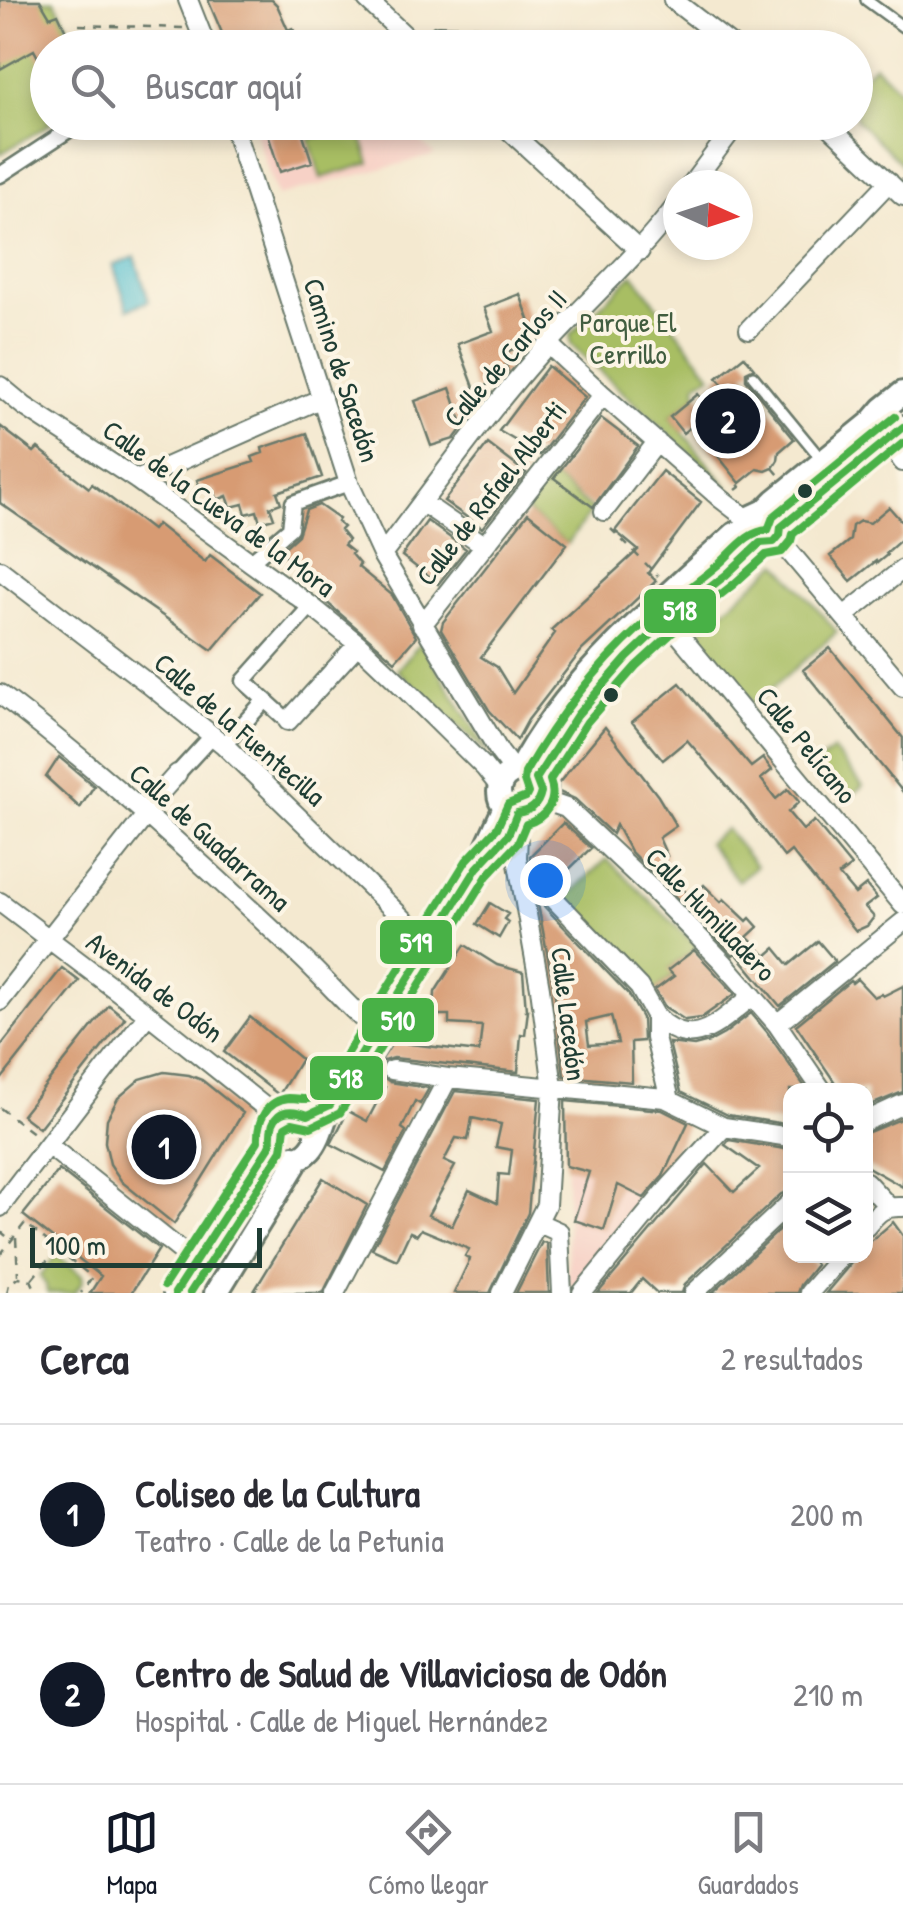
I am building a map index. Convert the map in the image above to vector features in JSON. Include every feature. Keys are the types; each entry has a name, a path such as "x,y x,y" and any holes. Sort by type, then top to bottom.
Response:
{"street":[{"path":"188,0 198,30"},
{"path":"366,0 398,30"},
{"path":"681,2 714,30"},
{"path":"0,175 53,140"},
{"name":"Camino de Sacedón","path":"238,140 349,483 382,555 500,753 519,793"},
{"path":"520,140 640,251"},
{"path":"702,170 725,140"},
{"path":"845,140 903,196"},
{"path":"749,329 889,182"},
{"name":"Calle de Carlos II","path":"382,555 494,408 548,344 640,251 663,222"},
{"path":"548,344 720,498 764,528 903,687"},
{"name":"Calle de la Cueva de la Mora","path":"0,386 312,606 358,644 484,767 519,793"},
{"path":"764,528 776,500 903,393"},
{"name":"Calle de Rafael Alberti","path":"422,625 603,395"},
{"path":"137,480 322,398"},
{"path":"271,1144 280,1154 294,1158 308,1152 316,1139 319,1110 356,1064 519,793 600,686 764,528 895,434 903,462"},
{"path":"604,511 658,442"},
{"path":"250,562 290,528 293,503 349,483"},
{"path":"423,503 484,546"},
{"path":"477,868 508,835 538,738 596,664 735,534 764,528"},
{"path":"844,616 903,569"},
{"name":"Calle de la Fuentecilla","path":"0,570 218,740 430,945"},
{"path":"312,606 244,682 288,721 358,644"},
{"name":"Calle Pelícano","path":"668,620 903,905"},
{"name":"Calle de Guadarrama","path":"0,694 67,745 145,814 302,957 375,1030"},
{"path":"0,1001 178,774 265,700"},
{"name":"Calle Lacedón","path":"502,1293 546,1206 553,1088 517,858 519,793"},
{"name":"Calle Humilladero","path":"519,793 566,808 654,891 777,1024 817,1083"},
{"path":"493,850 517,858"},
{"path":"524,894 530,884 538,881 639,987 667,1028 686,1034 706,1031 753,996"},
{"name":"Avenida de Odón","path":"0,902 276,1116"},
{"path":"777,1024 903,922"},
{"path":"0,1207 148,1014"},
{"path":"655,1015 655,1038 670,1100"},
{"path":"392,1070 665,1098 724,1127 783,1136"},
{"path":"335,1293 448,1078"},
{"path":"873,1118 903,1104"},
{"path":"176,1293 271,1144 270,1129 276,1116 288,1110 319,1110"},
{"path":"582,1293 724,1127"},
{"path":"48,1145 195,1262"},
{"path":"225,1290 295,1164 294,1158"},
{"path":"873,1188 896,1206 873,1219"},
{"path":"694,1293 783,1210"},
{"path":"539,1223 559,1232 562,1293"},
{"path":"809,1293 835,1263"}],"lane":[{"path":"866,0 903,27"},
{"path":"752,376 823,462"}],"path":[{"path":"79,25 117,30"},
{"path":"611,529 659,576"},
{"path":"0,1108 48,1145"},
{"path":"0,1255 25,1223 92,1277 82,1293"},
{"path":"0,1232 14,1238"},
{"path":"14,1238 19,1277"},
{"path":"31,1280 57,1249"},
{"path":"6,1293 9,1284 19,1277 31,1280"},
{"path":"0,1278 9,1284"},
{"path":"31,1280 37,1293"}],"shaded area":[{"path":"258,140 419,140 435,155 277,196"},
{"path":"651,1149 671,1159 647,1199 578,1288 568,1283 567,1167 593,1173"}],"green space":[{"path":"0,0 54,0 71,30 30,30 30,136 0,154"},
{"path":"873,66 903,93 903,165 873,136"},
{"path":"309,140 362,140 370,163 321,178"},
{"name":"Parque El Cerrillo","path":"633,274 711,375 698,382 698,394 670,417 729,489 571,345 570,335"},
{"path":"548,473 592,510 567,544 521,507"},
{"path":"778,563 837,632 754,704 695,635"},
{"path":"421,642 489,754 397,670"},
{"path":"833,750 863,786 844,802 814,766"},
{"path":"726,829 756,866 738,881 708,843"},
{"path":"607,859 698,947 669,969 674,975 653,992 564,899"},
{"path":"56,1255 82,1275 83,1281 74,1293 47,1293 40,1276"}],"water":[{"path":"135,257 149,301 128,309 113,265"}],"building":[{"path":"0,0 40,0 50,17 58,14 66,30 30,30 30,52 0,69"},
{"path":"208,0 272,0 288,30 221,30"},
{"path":"270,140 305,140 312,162 280,172"},
{"path":"520,294 536,339 502,354 508,371 500,380 475,390 458,344 493,331 484,308"},
{"path":"744,356 754,368 746,372 746,380 794,439 779,452 773,468 757,469 740,483 693,425 683,433 670,417 698,394 710,410 730,394 717,378"},
{"path":"548,366 585,397 540,455 499,431"},
{"path":"450,388 463,427 454,439 431,446 415,401"},
{"path":"601,418 638,446 593,507 554,478"},
{"path":"0,426 34,452 38,448 89,488 92,484 152,530 157,524 205,562 210,555 260,593 212,650 0,503"},
{"path":"307,433 322,477 277,492 281,503 270,507 274,518 260,522 257,511 246,514 243,504 231,507 227,496 217,500 213,489 202,492 197,480 254,462 252,457 263,453 262,448"},
{"path":"488,444 526,473 482,528 444,501"},
{"path":"662,471 701,502 648,573 656,581 582,650 517,740 489,710 441,630 443,622 528,513 567,544 481,657 497,667 513,693 555,633 551,630 638,550 615,531"},
{"path":"319,505 339,519 337,522 343,527 340,530 348,540 344,545 353,552 358,567 392,595 416,637 395,661 324,600 330,591 280,551 298,535 306,510"},
{"path":"889,507 903,523 903,538 851,581 830,556 850,540 852,526 860,521 870,523"},
{"path":"427,521 466,549 438,584 402,556"},
{"path":"830,648 903,738 903,792 803,670"},
{"path":"680,683 751,767 763,758 772,770 761,779 776,799 788,789 799,802 788,812 803,830 814,821 851,866 839,875 855,894 866,885 877,898 865,907 874,917 867,926 856,931 791,851 784,857 687,740 663,760 632,722"},
{"path":"605,727 676,826 659,838 667,856 663,858 673,878 691,898 704,885 747,921 750,918 758,927 747,937 766,956 775,948 789,965 818,941 835,961 780,1006 736,953 733,955 630,851 616,825 612,834 575,799 559,792 558,784"},
{"path":"59,757 94,786 80,808 46,777"},
{"path":"563,823 591,848 556,882 531,866 530,856"},
{"path":"537,899 629,995 642,1018 643,1041 631,1042 632,1082 564,1076 555,995","holes":["611,1016 618,1043 589,1045 586,1022"]},
{"path":"490,903 508,914 499,938 477,924"},
{"path":"465,945 497,965 523,972 528,1010 525,1035 521,1034 518,1072 394,1058 380,1062 393,1042 479,1052 482,1026 449,1024 449,1015 434,1015 435,992"},
{"path":"694,950 735,994 701,1018 685,1020 665,1007 655,990 674,976 668,970"},
{"path":"62,968 79,981 0,1081 0,1047"},
{"path":"857,979 874,997 903,986 903,1092 873,1104 873,1083 835,1083 796,1025"},
{"path":"109,1005 125,1018 39,1128 22,1115"},
{"path":"751,1013 802,1083 783,1083 783,1124 728,1115 681,1092 669,1043 694,1046 724,1034"},
{"path":"250,1017 301,1059 279,1095 224,1052"},
{"path":"164,1072 202,1080 243,1113 174,1224 122,1182 110,1164 105,1142 107,1119 118,1098 140,1079"},
{"path":"382,1076 390,1082 429,1088 420,1104 415,1101 402,1128 406,1131 385,1172 331,1144 348,1111 367,1121 385,1087 378,1084"},
{"path":"455,1091 539,1099 528,1213 490,1293 454,1293 470,1259 465,1256 469,1249 421,1229 417,1235 410,1232 397,1260 372,1249","holes":["472,1118 501,1124 496,1147 512,1150 509,1175 499,1174 497,1203 469,1190 452,1226 428,1215 455,1166 444,1161 456,1138 468,1140"]},
{"path":"565,1101 662,1110 688,1123 663,1176 644,1198 618,1185 604,1230 574,1220 589,1172 566,1166"},
{"path":"903,1118 903,1187 873,1170 873,1130"},
{"path":"729,1140 783,1149 783,1193 685,1284 682,1293 657,1293 642,1279 631,1293 598,1293 707,1164 734,1192 759,1169 725,1145"},
{"path":"59,1170 159,1249 131,1293 90,1293 101,1276 23,1215"},
{"path":"323,1178 367,1205 323,1293 253,1293"},
{"path":"893,1222 903,1236 903,1293 826,1293 851,1263 873,1263 873,1239"},
{"path":"783,1227 783,1263 816,1265 797,1293 712,1293"},
{"path":"542,1242 547,1243 549,1293 516,1293"}],"transit line":[{"name":"519","path":"164,1286 258,1141 261,1119 269,1107 289,1098 321,1095 466,861 497,828 508,804 526,797 525,773 592,677 640,627 747,538 768,530 773,517 895,417"},
{"name":"518","path":"175,1293 271,1144 272,1126 279,1115 291,1111 308,1115 330,1105 477,868 508,835 517,813 538,801 541,792 536,779 577,715 664,623 760,543 774,542 781,527 903,427"},
{"name":"510","path":"190,1293 282,1150 285,1127 292,1123 311,1127 340,1113 487,876 518,843 526,824 548,808 552,795 550,780 587,722 636,666 672,633 766,555 782,552 793,534 903,443"}],"place":[{"name":"Centro de Salud de Villaviciosa de Odón","path":"728,421"},
{"name":"Coliseo de la Cultura","path":"164,1147"}]}
